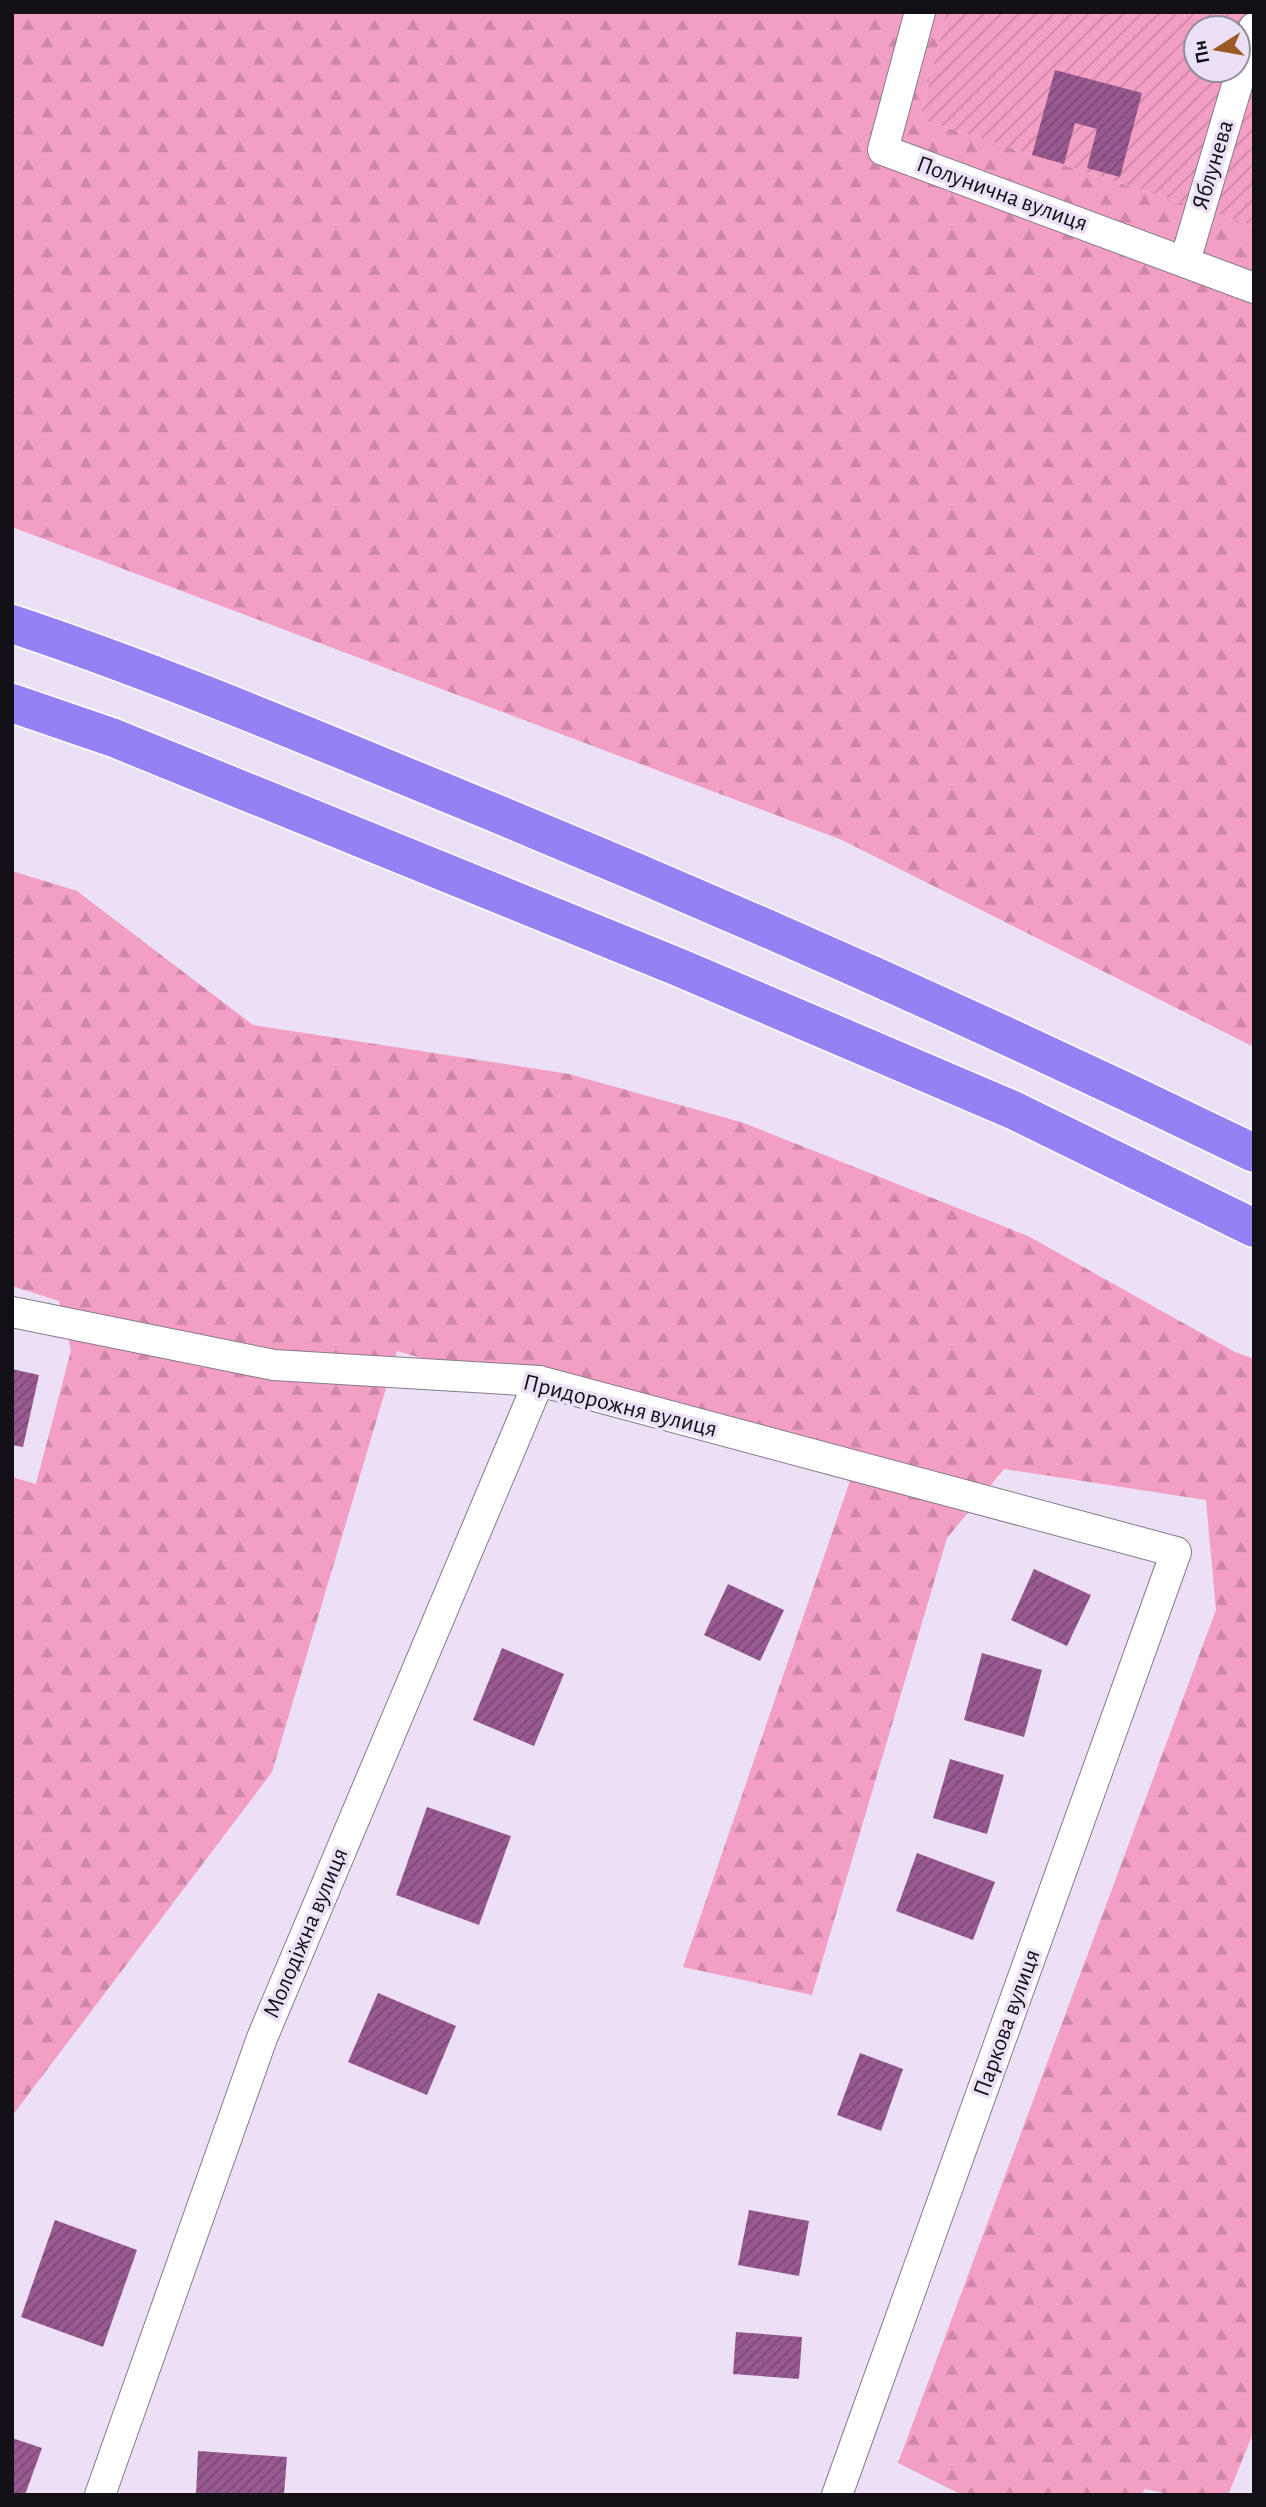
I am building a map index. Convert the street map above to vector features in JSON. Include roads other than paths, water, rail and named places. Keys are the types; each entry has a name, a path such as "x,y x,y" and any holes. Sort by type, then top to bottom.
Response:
{"highway":[{"path":"12,624 139,667 701,898 1035,1046 1254,1153"},
{"path":"12,703 114,738 678,967 1013,1110 1254,1228"}],"street":[{"name":"Полунична вулиця","path":"920,12 883,150 1254,288"},
{"name":"Яблунева","path":"1185,261 1254,28"},
{"name":"Придорожня вулиця","path":"12,1312 274,1365 539,1381 1176,1552"},
{"name":"Молодіжна вулиця","path":"100,2495 262,2038 539,1381"},
{"name":"Паркова вулиця","path":"837,2495 1176,1552"}]}
